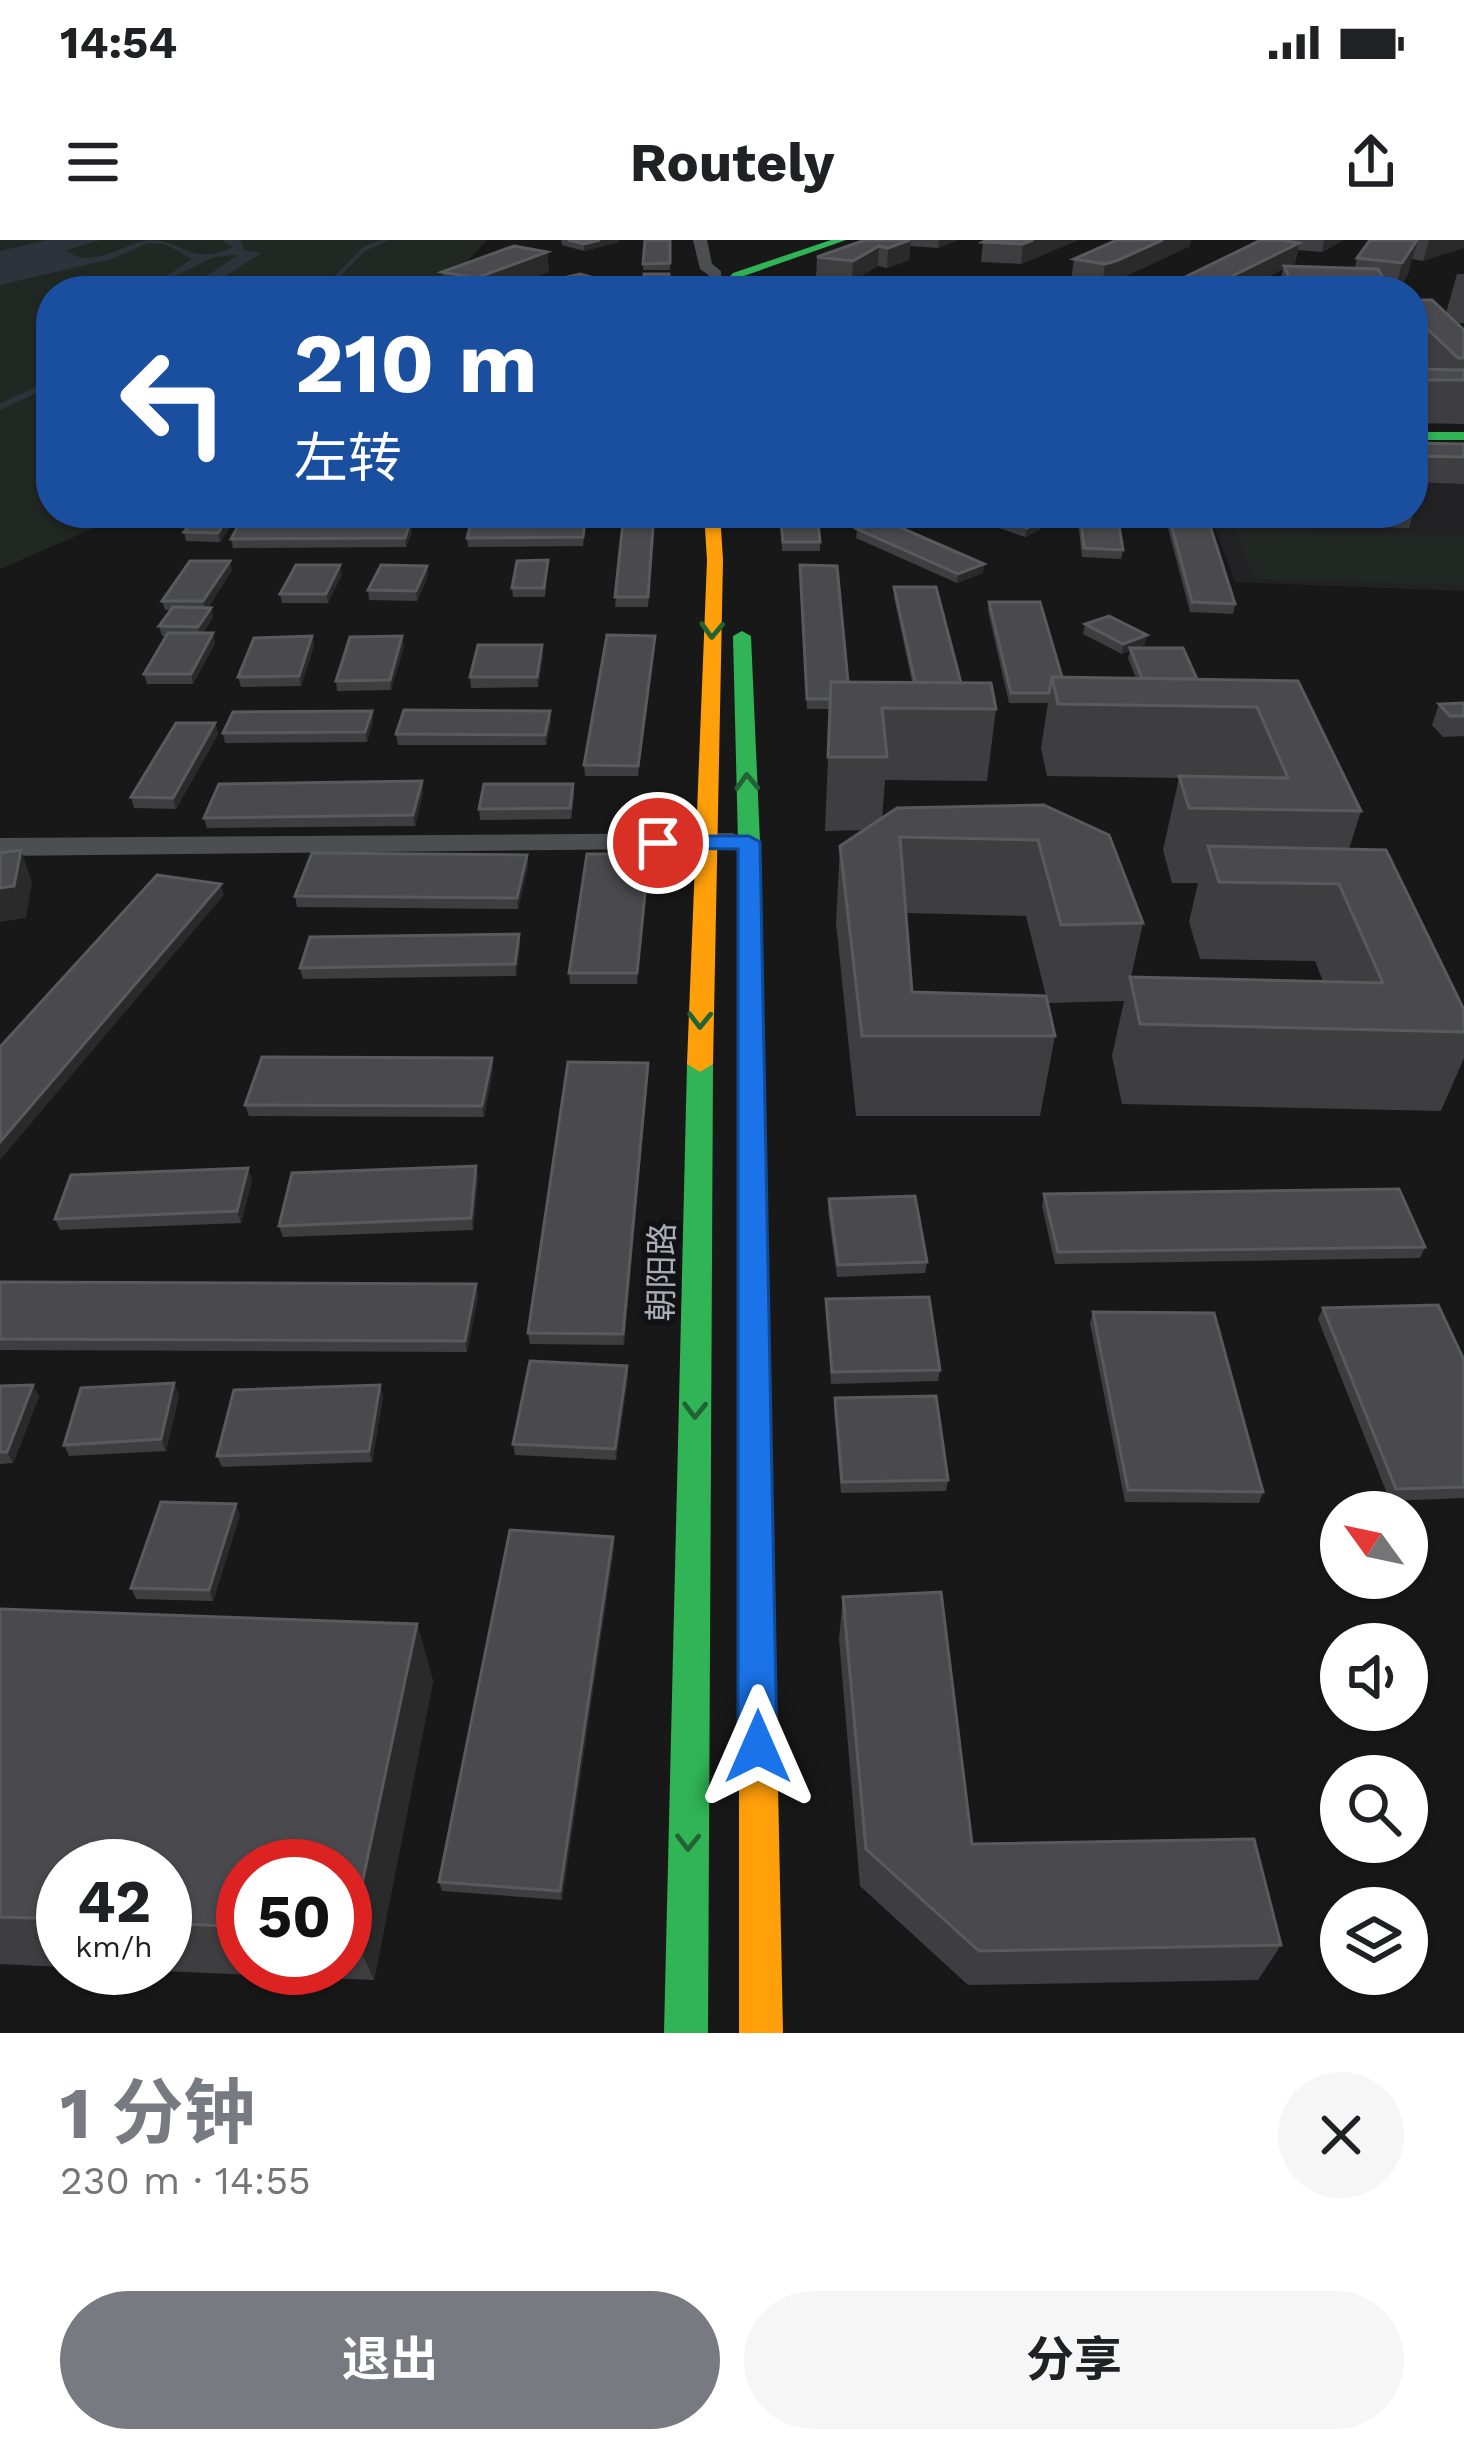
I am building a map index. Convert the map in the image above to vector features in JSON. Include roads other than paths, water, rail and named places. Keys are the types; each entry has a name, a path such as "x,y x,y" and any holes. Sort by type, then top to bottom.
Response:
{"main road":[{"path":"734,276 816,240"},
{"path":"735,276 841,240"},
{"path":"1428,436 1464,436"},
{"name":"朝阳路","path":"686,2033 703,843 713,528"},
{"path":"736,528 749,842 761,2033"}],"street":[{"path":"700,240 710,276"},
{"path":"0,847 749,842"}],"waterway":[{"path":"338,276 364,249 385,240"},
{"path":"0,407 36,390"}]}
